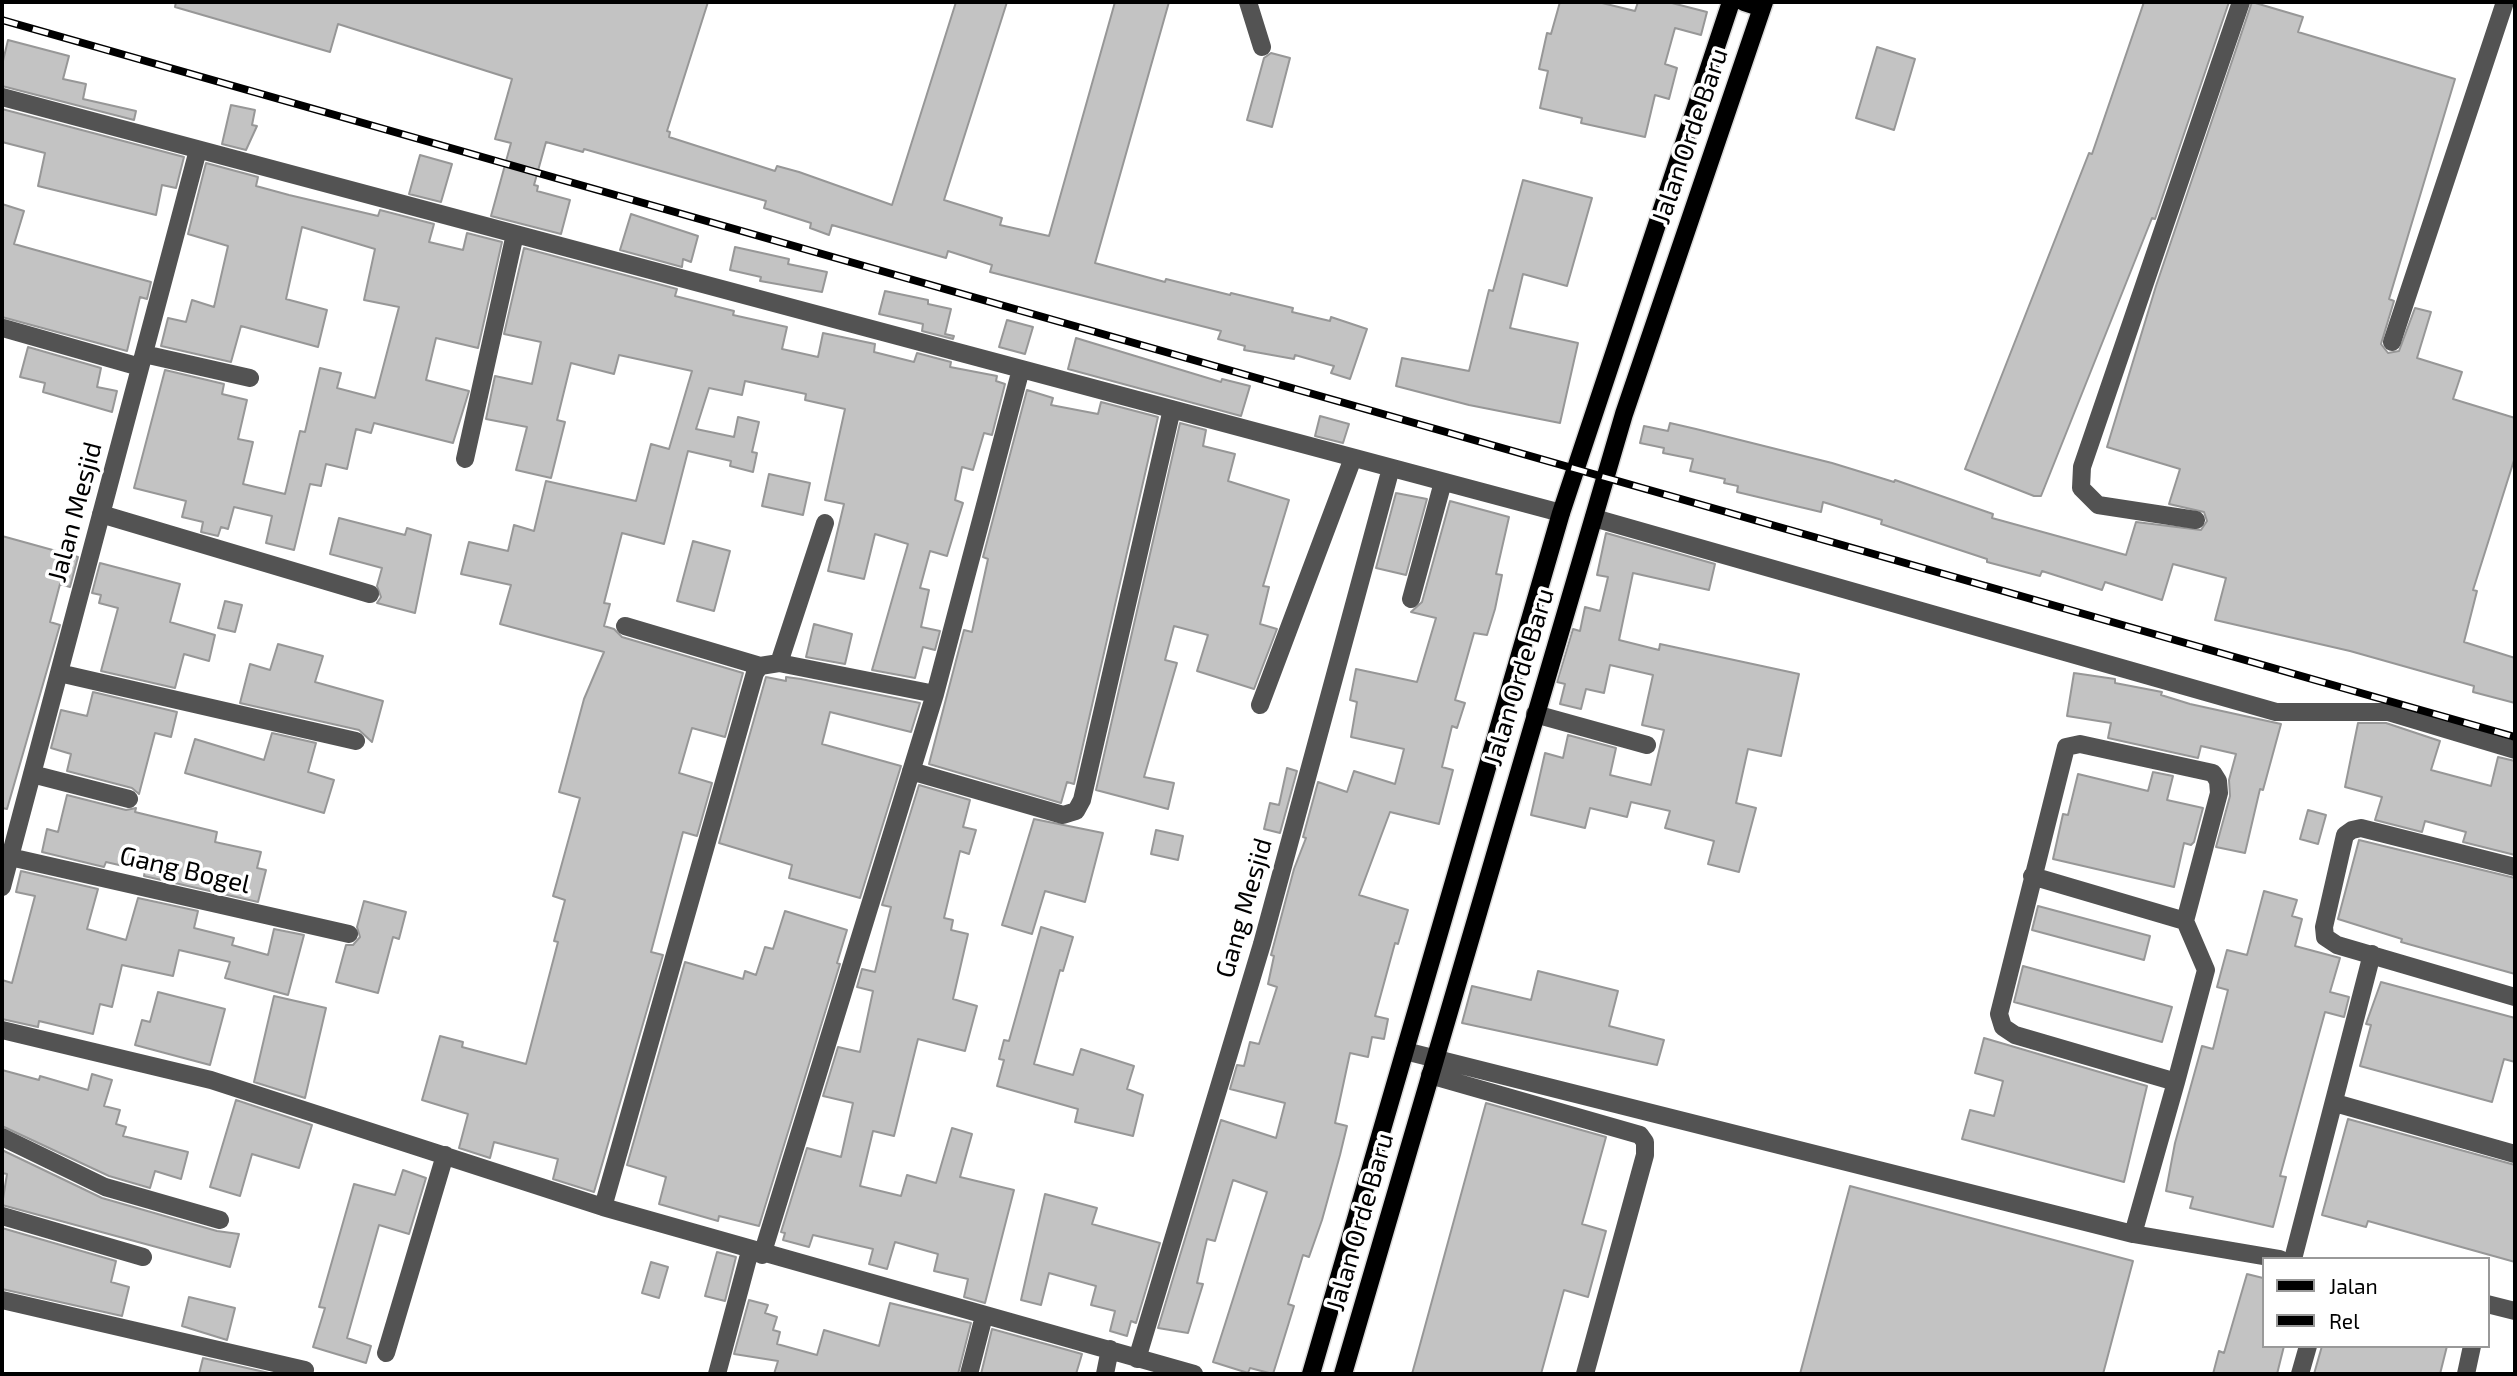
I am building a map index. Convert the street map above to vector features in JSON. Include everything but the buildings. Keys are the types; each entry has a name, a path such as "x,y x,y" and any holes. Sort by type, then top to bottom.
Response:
{"main road":[{"name":"Jalan Orde Baru","path":"1311,1374 1561,513 1731,2"},
{"path":"1744,2 1763,5"},
{"name":"Jalan Orde Baru","path":"1343,1374 1628,401 1763,5"}],"street":[{"path":"1248,2 1262,47"},
{"path":"2196,520 2098,505 2081,488 2082,467 2241,2"},
{"path":"2392,342 2505,2"},
{"path":"2,97 1561,513"},
{"name":"Jalan Mesjid","path":"5,871 198,150"},
{"path":"465,459 515,234"},
{"path":"3,328 142,361 250,378"},
{"path":"717,1374 935,694 1021,369"},
{"path":"911,771 1063,815 1076,811 1082,800 1172,410"},
{"path":"1260,705 1353,458"},
{"name":"Gang Mesjid","path":"1137,1359 1262,944 1391,468"},
{"path":"1411,599 1443,482"},
{"path":"101,514 370,594"},
{"path":"1594,518 2276,712 2388,712 2515,750"},
{"path":"779,663 825,523"},
{"path":"625,626 760,666 779,663 935,694"},
{"path":"603,1207 752,680 760,666"},
{"path":"59,673 356,741"},
{"path":"1535,714 1647,745"},
{"path":"2133,1234 2176,1082 2206,970 2185,921 2219,793 2218,781 2213,773 2080,744 2066,747 1999,1014 2003,1027 2015,1035 2176,1082"},
{"path":"32,774 129,799"},
{"path":"2515,867 2361,828 2352,830 2345,835 2324,928 2326,937 2337,945 2515,997"},
{"name":"Gang Bogel","path":"5,871 349,934"},
{"path":"2032,876 2185,921"},
{"path":"2294,1257 2372,954"},
{"path":"2,1030 211,1080 603,1207 756,1253 1110,1349 1165,1371 1194,1374"},
{"path":"1405,1051 1432,1067 1640,1135 1645,1142 1645,1155 1585,1374"},
{"path":"1432,1067 2133,1234 2268,1257"},
{"path":"2335,1103 2515,1154"},
{"path":"2,1138 106,1187 219,1220"},
{"path":"386,1353 445,1155"},
{"path":"2,1216 143,1257"},
{"path":"2,1300 305,1370"},
{"path":"2489,1304 2515,1311"},
{"path":"969,1374 984,1317"},
{"path":"2300,1374 2307,1348"},
{"path":"2466,1374 2472,1348"},
{"path":"1105,1374 1110,1349"}],"railway":[{"path":"2,20 2515,737"}]}
